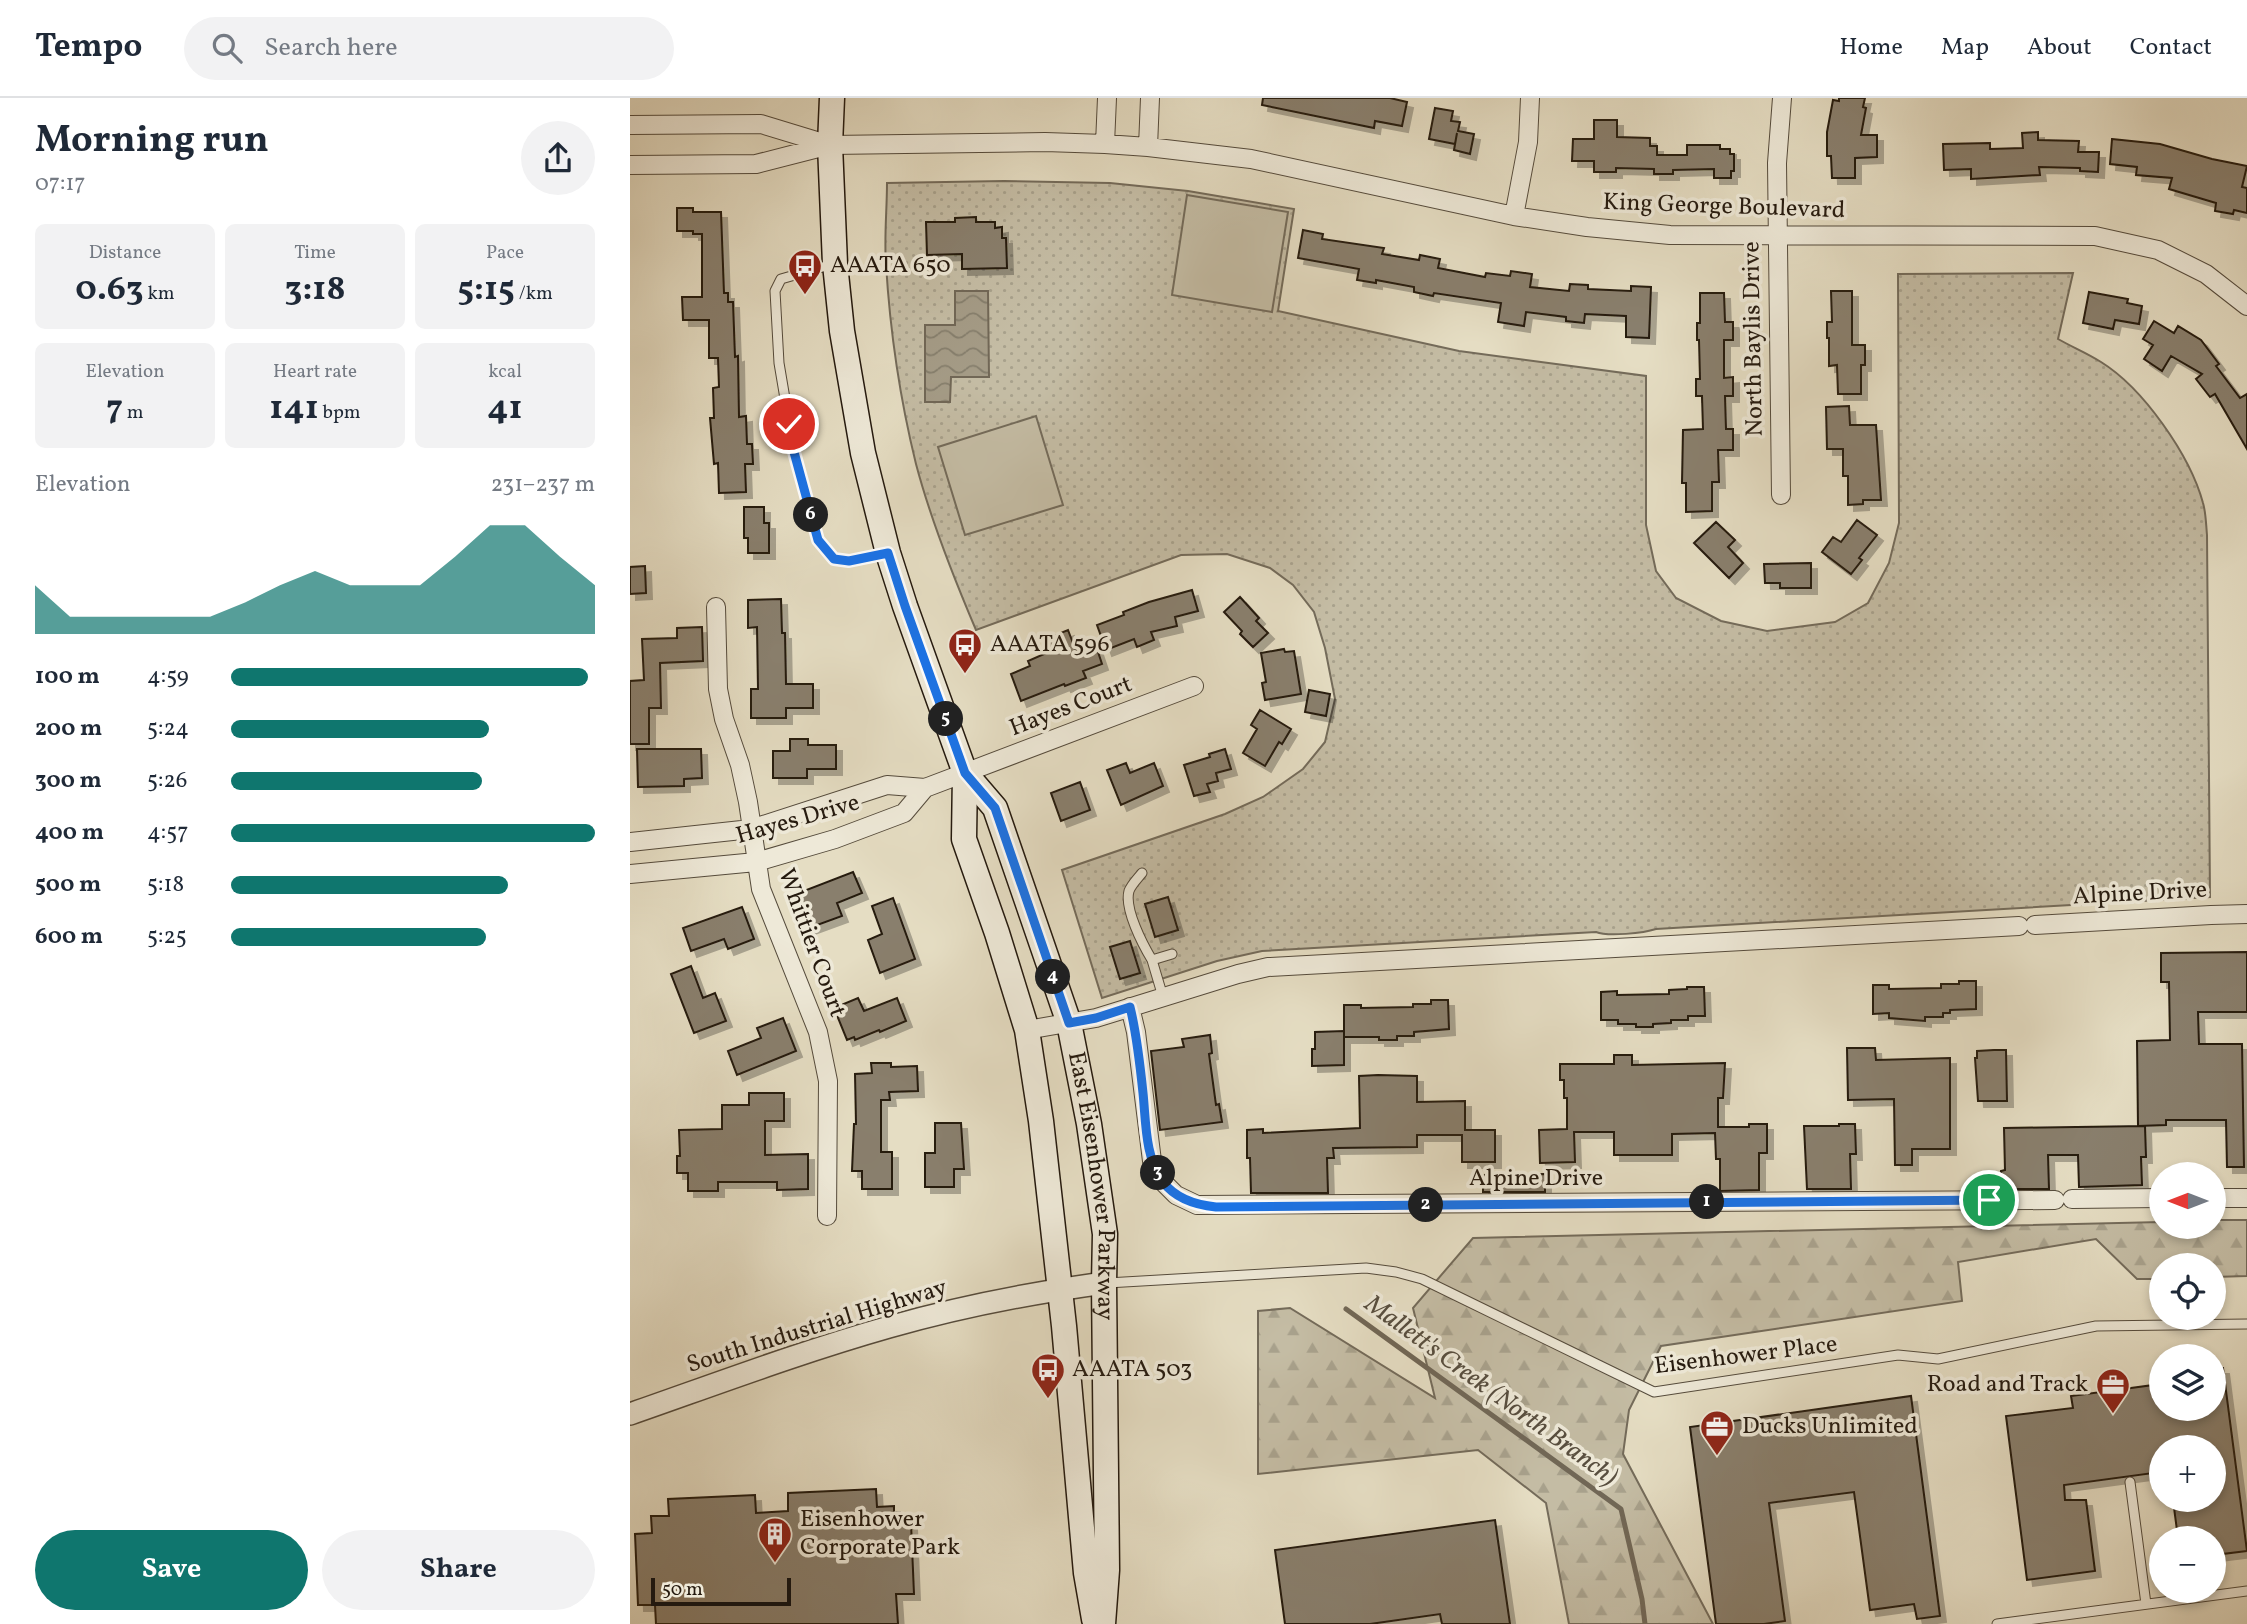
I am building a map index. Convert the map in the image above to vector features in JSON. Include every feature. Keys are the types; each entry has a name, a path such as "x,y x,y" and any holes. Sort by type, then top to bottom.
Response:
{"main road":[{"name":"East Eisenhower Parkway","path":"832,98 830,145 835,264 842,331 863,453 888,553 965,773 964,839 1027,1030 1045,1147 1086,1573 1095,1624"},
{"name":"East Eisenhower Parkway","path":"965,773 995,808 1069,1023 1089,1124 1105,1234 1107,1570 1103,1624"}],"street":[{"path":"1105,144 1107,98"},
{"path":"1148,147 1150,98"},
{"path":"1514,216 1528,142 1530,98"},
{"name":"North Baylis Drive","path":"1781,495 1777,152 1782,98"},
{"name":"King George Boulevard","path":"630,125 761,124 830,145"},
{"name":"King George Boulevard","path":"630,165 756,164 830,145 1045,142 1148,147 1251,159 1514,216 1670,235 2095,236 2158,250 2206,274 2247,306"},
{"name":"Whittier Court","path":"716,607 718,689 724,719 740,765 761,889 818,1032 828,1081 827,1216"},
{"name":"Hayes Court","path":"965,773 1194,686"},
{"name":"Hayes Drive","path":"630,842 751,829 887,785 925,788 965,773"},
{"name":"Hayes Drive","path":"630,874 756,862 835,839 904,813 925,788"},
{"name":"Alpine Drive","path":"1027,1030 1096,1018 1237,974 1268,967 2247,914"},
{"name":"Alpine Drive","path":"1130,1007 1136,1032 1152,1161 1163,1182 1176,1195 1197,1205 2149,1198"},
{"path":"2226,1198 2247,1198"},
{"name":"South Industrial Highway","path":"630,1414 813,1350 891,1326 1016,1296 1104,1283"}],"lane":[{"path":"835,264 781,279 775,291 779,363 794,452 818,540 834,559 849,561 888,553"},
{"path":"1142,873 1129,890 1128,904 1143,945 1152,960 1163,997"},
{"path":"1152,960 1172,954"},
{"name":"Eisenhower Place","path":"1104,1283 1366,1268 1396,1272 1422,1279 1654,1392 1898,1355 1938,1359 2096,1325 2247,1324"},
{"path":"2130,1482 2146,1604"},
{"path":"1997,1624 2247,1591"}],"green space":[{"path":"887,183 1110,183 1188,191 1294,209 1278,311 1459,351 1646,376 1646,525 1656,571 1676,598 1721,621 1767,631 1835,622 1868,603 1889,563 1899,523 1898,274 2073,273 2058,339 2096,359 2117,374 2148,405 2187,464 2204,507 2207,535 2210,897 1656,929 1626,934 1596,932 1262,951 1217,961 1102,998 1062,870 1225,814 1263,797 1303,769 1325,742 1335,699 1325,648 1314,612 1293,585 1270,568 1227,554 1181,555 976,630 928,506 905,415 896,365 888,289 885,244"},
{"path":"1187,195 1288,212 1272,312 1172,295"},
{"path":"1036,416 1063,505 965,535 938,447"},
{"path":"2226,1220 2247,1220 2247,1276 2226,1277 2226,1253 2149,1253 2149,1279 2137,1279 2096,1239 1958,1262 1962,1301 1661,1346 1629,1410 1623,1454 1713,1624 1569,1624 1546,1503 1478,1450 1258,1474 1258,1311 1290,1308 1435,1398 1413,1308 1473,1238 2149,1222 2149,1239 2226,1239"}],"water":[{"path":"955,291 988,291 989,377 951,377 950,402 925,402 925,325 955,325"}],"building":[{"path":"1263,98 1390,98 1407,102 1402,126 1375,121 1374,128 1262,105"},
{"path":"1839,98 1865,98 1861,135 1877,135 1877,157 1855,158 1855,178 1832,178 1831,156 1827,156 1827,132 1833,100 1839,101"},
{"path":"1435,108 1453,111 1451,121 1460,122 1458,131 1474,134 1470,154 1454,150 1457,133 1455,144 1429,139"},
{"path":"1594,120 1617,120 1617,137 1650,138 1650,146 1657,146 1657,155 1687,155 1687,145 1720,145 1720,149 1730,149 1730,154 1734,154 1734,171 1731,171 1731,178 1714,178 1714,169 1673,170 1673,174 1654,174 1654,169 1616,168 1616,172 1594,172 1594,161 1572,161 1573,139 1594,139"},
{"path":"2038,132 2038,140 2079,141 2078,152 2099,152 2098,172 2080,171 2080,168 2039,167 2040,175 1971,179 1971,169 1944,170 1943,144 1990,143 1990,149 2023,148 2022,133"},
{"path":"2112,139 2160,144 2247,166 2242,187 2247,188 2247,213 2234,210 2233,214 2215,211 2216,203 2169,189 2172,178 2136,175 2137,167 2110,164"},
{"path":"677,208 693,208 693,212 721,212 724,293 728,293 728,302 733,302 735,357 738,356 739,417 746,416 747,444 752,444 753,464 745,464 746,492 719,493 718,463 714,464 710,418 714,418 713,388 719,387 718,358 709,358 709,320 683,320 682,297 702,297 702,234 677,231"},
{"path":"976,217 976,222 995,222 995,228 1002,227 1002,238 1006,238 1007,268 962,269 962,254 927,255 926,222 955,222 955,218"},
{"path":"1303,230 1323,234 1322,239 1384,248 1382,254 1419,260 1420,255 1440,259 1438,268 1485,277 1486,273 1510,276 1511,271 1532,274 1530,287 1569,291 1570,284 1588,285 1588,289 1631,291 1631,286 1651,287 1649,338 1626,337 1626,316 1585,314 1584,323 1566,321 1566,317 1526,312 1524,326 1498,322 1501,303 1434,293 1433,296 1414,292 1414,287 1376,280 1376,283 1357,280 1359,269 1298,258"},
{"path":"1831,291 1852,291 1852,345 1865,345 1865,365 1861,365 1861,394 1838,394 1837,365 1829,366 1827,322 1832,322"},
{"path":"2089,292 2128,299 2127,303 2142,306 2139,324 2115,320 2113,329 2083,323"},
{"path":"1700,293 1724,293 1725,322 1733,322 1733,340 1724,340 1724,378 1733,377 1733,396 1725,396 1726,429 1733,429 1733,450 1718,450 1719,482 1712,482 1712,511 1686,512 1686,483 1682,483 1683,430 1703,429 1702,396 1696,396 1696,379 1700,379 1697,323 1700,323"},
{"path":"2154,321 2174,333 2178,326 2201,340 2240,398 2247,394 2247,449 2215,394 2210,397 2196,379 2202,374 2171,356 2162,371 2144,359 2153,345 2143,339"},
{"path":"1849,406 1850,425 1876,425 1881,500 1863,500 1863,504 1848,505 1848,476 1843,476 1843,449 1827,449 1826,407"},
{"path":"744,507 764,507 764,523 769,523 769,553 748,553 748,538 744,538"},
{"path":"1857,520 1877,535 1859,558 1862,560 1851,574 1822,552 1833,537 1841,542"},
{"path":"1716,522 1735,540 1728,547 1743,563 1729,578 1694,543"},
{"path":"1811,563 1811,588 1780,588 1780,583 1765,583 1764,564"},
{"path":"645,566 646,593 630,594 630,567"},
{"path":"1192,590 1198,611 1175,617 1177,626 1151,632 1154,640 1137,647 1134,639 1106,650 1097,625 1149,602"},
{"path":"1240,597 1259,618 1256,621 1268,633 1253,647 1224,612"},
{"path":"781,599 786,684 813,684 813,708 786,708 786,718 751,718 751,689 758,689 757,627 748,628 748,600"},
{"path":"702,627 703,661 660,663 661,708 649,708 649,744 630,744 630,681 644,680 642,639 677,638 677,628"},
{"path":"1068,630 1076,651 1095,643 1102,664 1083,671 1086,678 1021,701 1011,674 1030,666 1028,661 1051,651 1046,639"},
{"path":"1284,649 1285,652 1294,651 1301,694 1265,700 1262,683 1266,682 1261,653"},
{"path":"1309,690 1330,694 1326,716 1305,712"},
{"path":"1260,710 1291,729 1282,744 1279,742 1265,766 1243,753 1257,729 1251,725"},
{"path":"790,739 808,739 808,745 836,745 836,769 807,769 807,778 773,778 773,751 790,751"},
{"path":"637,749 701,749 702,778 684,779 684,786 638,787"},
{"path":"1225,749 1231,769 1216,773 1218,781 1207,784 1210,792 1194,796 1184,765"},
{"path":"1126,763 1130,773 1154,763 1163,786 1121,805 1107,770"},
{"path":"1080,782 1090,810 1061,821 1051,793"},
{"path":"853,872 862,893 837,903 842,916 809,928 796,894"},
{"path":"1168,897 1178,930 1155,937 1145,904"},
{"path":"893,898 915,959 880,973 868,940 882,934 872,906"},
{"path":"742,907 754,939 728,949 724,939 691,951 683,928"},
{"path":"1130,941 1140,973 1120,979 1110,947"},
{"path":"2247,952 2247,1012 2198,1012 2199,1044 2242,1044 2244,1167 2227,1167 2226,1120 2166,1120 2166,1125 2138,1126 2137,1041 2170,1040 2169,982 2161,982 2161,953"},
{"path":"691,966 703,998 715,993 726,1021 694,1033 671,974"},
{"path":"1959,981 1976,981 1976,1009 1950,1010 1950,1013 1943,1013 1943,1017 1925,1017 1925,1021 1889,1018 1889,1013 1873,1014 1873,985 1889,985 1889,989 1941,988 1941,984 1959,984"},
{"path":"1704,987 1705,1016 1688,1016 1688,1020 1671,1020 1671,1023 1653,1024 1653,1027 1618,1024 1618,1020 1601,1020 1601,992 1617,991 1617,995 1669,994 1669,990"},
{"path":"858,998 864,1011 897,998 906,1021 880,1032 879,1030 855,1040 854,1037 847,1040 834,1008"},
{"path":"1431,1000 1448,1000 1449,1029 1414,1032 1414,1036 1397,1036 1397,1040 1344,1037 1344,1005 1361,1005 1361,1008 1413,1007 1413,1004 1431,1004"},
{"path":"783,1018 796,1051 737,1075 728,1051 761,1038 757,1028"},
{"path":"1344,1031 1344,1065 1312,1066 1315,1032"},
{"path":"1210,1035 1212,1053 1209,1054 1216,1105 1219,1104 1222,1122 1160,1130 1151,1051 1184,1047 1182,1039"},
{"path":"1847,1048 1875,1048 1876,1060 1950,1058 1950,1149 1912,1149 1912,1165 1895,1165 1894,1099 1848,1100"},
{"path":"2006,1050 2007,1101 1978,1101 1975,1058 1977,1051"},
{"path":"1614,1055 1632,1055 1632,1065 1725,1063 1723,1098 1718,1098 1718,1127 1767,1124 1767,1153 1759,1153 1759,1190 1720,1191 1720,1159 1716,1159 1715,1133 1672,1134 1672,1155 1614,1155 1614,1132 1574,1132 1575,1162 1540,1163 1539,1130 1567,1129 1567,1098 1564,1098 1564,1080 1560,1080 1560,1064 1614,1064"},
{"path":"871,1063 891,1063 891,1067 917,1066 918,1091 889,1092 890,1100 881,1100 881,1152 892,1152 892,1189 862,1189 862,1171 852,1171 856,1124 855,1074 872,1073"},
{"path":"1359,1076 1417,1076 1417,1102 1465,1101 1465,1130 1495,1130 1495,1162 1462,1162 1462,1135 1417,1135 1417,1147 1333,1148 1334,1158 1327,1158 1328,1193 1251,1193 1247,1130 1263,1129 1263,1133 1360,1128"},
{"path":"749,1093 784,1093 784,1121 765,1121 765,1155 808,1154 808,1189 777,1190 777,1182 718,1182 718,1191 688,1191 688,1173 677,1173 677,1156 680,1156 679,1130 722,1129 722,1105 749,1105"},
{"path":"935,1123 961,1123 964,1169 954,1169 954,1187 925,1187 925,1153 935,1153"},
{"path":"1855,1124 1856,1154 1850,1154 1851,1189 1807,1189 1804,1126"},
{"path":"2145,1126 2146,1157 2141,1157 2142,1185 2079,1187 2078,1155 2048,1155 2049,1189 2001,1189 2001,1171 2005,1170 2004,1128"},
{"path":"1545,1174 1545,1192 1483,1192 1483,1175"},
{"path":"2149,1386 2149,1421 2226,1421 2226,1391 2247,1551 2226,1554 2226,1526 2176,1526 2175,1512 2226,1512 2226,1435 2149,1435 2149,1474 2064,1485 2065,1500 2086,1500 2095,1571 2027,1580 2006,1416 2073,1408 2071,1396"},
{"path":"1911,1396 1940,1616 1917,1619 1914,1604 1870,1610 1854,1492 1769,1503 1785,1621 1716,1624 1690,1427"},
{"name":"Eisenhower Corporate Park","path":"876,1489 877,1507 894,1506 894,1524 911,1523 914,1594 896,1594 898,1624 656,1624 655,1605 638,1605 635,1534 652,1533 651,1516 669,1516 668,1499 755,1495 756,1513 788,1511 788,1493"},
{"path":"1495,1520 1510,1624 1442,1624 1440,1614 1370,1624 1285,1624 1275,1550"}],"waterway":[{"name":"Mallett's Creek (North Branch)","path":"1346,1309 1621,1509 1642,1599 1645,1624"}],"place":[{"name":"AAATA 650","path":"805,296"},
{"name":"AAATA 596","path":"965,675"},
{"name":"AAATA 503","path":"1048,1400"},
{"name":"Road and Track","path":"2113,1415"},
{"name":"Ducks Unlimited","path":"1717,1457"},
{"name":"Eisenhower Corporate Park","path":"775,1564"}],"route":[{"path":"789,424 818,540 834,559 849,561 888,553 965,773 995,808 1069,1023 1130,1007 1136,1032 1152,1161 1163,1182 1176,1195 1197,1205 1216,1207 1989,1200"}]}
